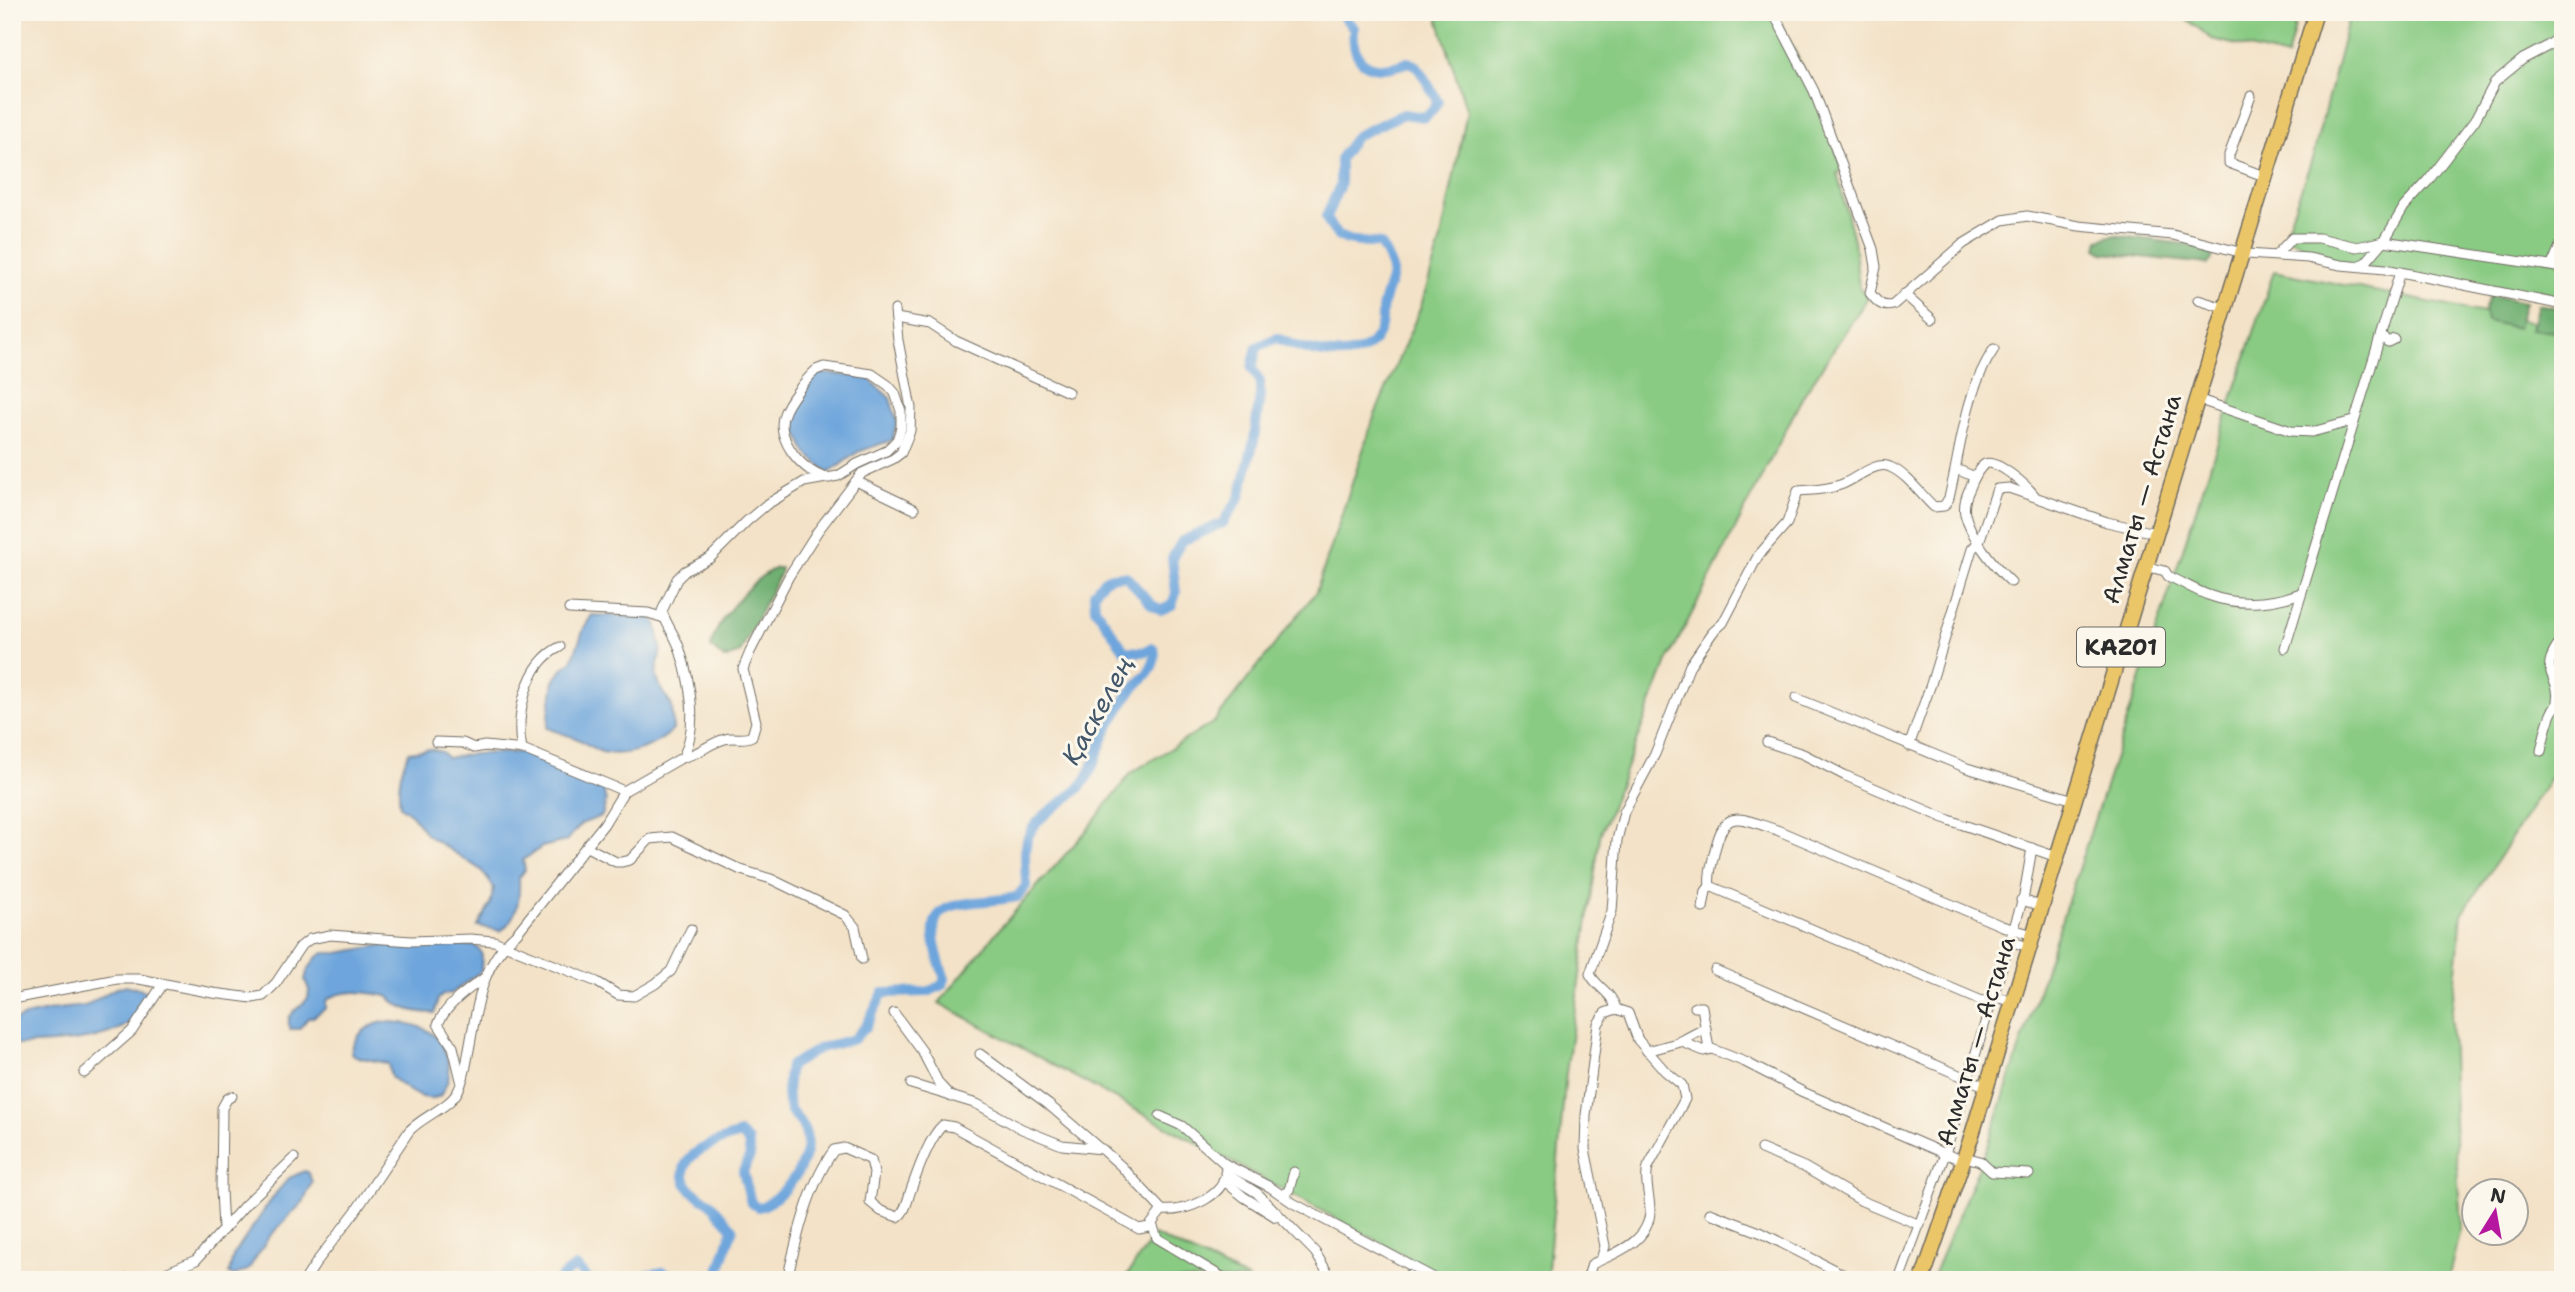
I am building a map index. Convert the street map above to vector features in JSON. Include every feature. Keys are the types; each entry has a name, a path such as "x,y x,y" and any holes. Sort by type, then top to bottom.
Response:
{"highway":[{"name":"Алматы — Астана","path":"1922,1280 1987,1087 2316,12"}],"street":[{"path":"1773,12 1814,91 1873,249 1875,267 1870,293 1876,302 1883,306 1894,305 1963,244 1992,225 2019,216 2035,216 2079,226 2173,235 2241,253 2276,255 2400,272 2563,305"},
{"path":"2359,266 2366,262 2384,241 2404,207 2428,181 2475,120 2495,82 2523,59 2563,35"},
{"path":"2229,163 2229,155 2251,96"},
{"path":"2218,163 2229,163 2264,176"},
{"path":"2276,255 2292,238 2319,239 2357,247 2384,241 2563,268"},
{"path":"2552,265 2563,239"},
{"path":"2285,648 2400,272"},
{"path":"1904,294 1932,319"},
{"path":"2198,300 2224,308"},
{"path":"305,1280 409,1131 427,1115 449,1103 462,1083 484,978 505,946 587,847 624,791 683,757 727,738 749,739 755,733 756,722 744,669 746,661 796,564 856,481 867,470 901,453 910,430 911,408 895,314 930,324 956,341 1068,392"},
{"path":"2381,336 2388,342 2394,339"},
{"path":"1616,1009 1610,994 1594,981 1590,974 1612,911 1617,840 1624,812 1655,754 1690,665 1728,615 1758,556 1787,523 1796,493 1800,490 1815,492 1842,485 1877,467 1886,466 1896,471 1934,508 1941,508 1949,498 1969,407 1994,349"},
{"path":"683,757 691,723 688,691 681,651 664,618 664,604 685,570 710,558 757,512 804,482 830,478 886,451 899,434 901,411 895,393 872,374 824,367 816,370 784,412 782,418 789,446 801,464 804,482"},
{"path":"2196,399 2291,432 2312,432 2353,421"},
{"path":"801,464 817,475 830,478"},
{"path":"2011,582 1972,534 1964,512 1966,497 1975,477 1985,464 1994,464 2024,484 2035,496"},
{"path":"1955,469 1975,477"},
{"path":"856,481 914,509"},
{"path":"1909,746 1972,549 1979,542 1997,489 2006,487 2107,522 2155,533"},
{"path":"2145,566 2165,571 2168,576 2208,595 2238,603 2273,600 2301,593"},
{"path":"569,609 648,613 664,618"},
{"path":"2541,751 2557,702 2550,658 2563,639"},
{"path":"522,750 522,711 535,668 560,647"},
{"path":"1796,698 1909,746 1996,778 2074,800"},
{"path":"436,742 463,743 474,748 485,746 522,750 624,791"},
{"path":"1767,742 1803,754 1846,776 1949,820 2057,857"},
{"path":"1703,908 1721,829 1733,818 1740,818 1787,834 2012,929 2031,941"},
{"path":"587,847 616,862 622,862 630,860 650,839 672,837 741,870 771,878 845,915 855,927 862,959"},
{"path":"1899,1280 1945,1154 1987,1001 2021,900 2032,848"},
{"path":"1710,886 1987,1001 2013,1001"},
{"path":"2021,900 2042,906"},
{"path":"12,999 117,979 139,979 252,998 263,996 276,983 300,947 310,939 330,935 411,941 494,941 597,982 618,995 634,996 671,971 691,929"},
{"path":"2009,941 2031,941"},
{"path":"1715,970 1987,1087"},
{"path":"462,1083 453,1047 438,1024 461,994 484,978"},
{"path":"84,1073 132,1031 163,984"},
{"path":"1695,1007 1702,1007 1709,1049"},
{"path":"1587,1280 1592,1264 1601,1260 1630,1246 1643,1231 1650,1212 1648,1167 1685,1100 1682,1085 1665,1071 1638,1040 1628,1013 1616,1009 1602,1016 1596,1032 1585,1130 1586,1161 1605,1246 1601,1260"},
{"path":"894,1013 922,1051 939,1084 953,1098"},
{"path":"1647,1051 1680,1041 1706,1028"},
{"path":"1680,1041 1704,1051 1709,1049 1745,1062 1803,1092 1945,1154 1980,1161 1992,1172 2029,1174"},
{"path":"980,1054 1049,1105 1121,1166 1162,1210 1205,1200 1218,1190 1231,1188"},
{"path":"911,1084 977,1104 1022,1129 1062,1145 1099,1148"},
{"path":"223,1229 222,1108 232,1096"},
{"path":"1160,1116 1182,1126 1225,1172 1257,1193 1315,1252 1332,1280"},
{"path":"787,1280 806,1209 834,1150 844,1148 871,1160 874,1172 870,1202 881,1211 898,1217 906,1207 929,1148 943,1125 954,1127 1139,1229 1145,1230 1162,1210"},
{"path":"1760,1149 1804,1167 1875,1207 1920,1225"},
{"path":"120,1280 168,1270 196,1260 294,1158"},
{"path":"1225,1172 1231,1188 1283,1220"},
{"path":"1218,1190 1225,1172"},
{"path":"1225,1172 1283,1195 1293,1203 1438,1280"},
{"path":"1283,1195 1289,1190 1294,1172"},
{"path":"1710,1213 1762,1233 1854,1280"},
{"path":"1152,1224 1157,1238 1227,1280"},
{"path":"1356,1280 1362,1276 1373,1279 1383,1276 1387,1280"}],"green space":[{"path":"1436,12 1775,12 1810,82 1843,170 1837,173 1854,240 1859,287 1868,297 1803,396 1667,662 1600,836 1566,1073 1547,1280 1449,1280 939,1003 995,934 1088,829 1131,773 1214,722 1316,592 1374,417 1420,309 1440,243 1467,112"},
{"path":"2178,12 2299,12 2287,57 2212,39"},
{"path":"2350,12 2563,12 2563,297 2341,265 2284,236 2313,156"},
{"path":"2113,235 2207,247 2213,251 2212,259 2208,264 2103,253 2097,248 2099,240"},
{"path":"2274,271 2563,329 2563,758 2462,914 2451,1018 2460,1229 2448,1280 1931,1280 1987,1148"},
{"path":"2490,295 2525,302 2517,328 2487,321 2484,310"},
{"path":"2538,304 2563,309 2563,333 2531,329"},
{"path":"781,568 780,573 740,653 724,659 711,647 719,626 746,591 766,573"},
{"path":"1154,1235 1250,1280 1124,1280"}],"water":[{"path":"816,373 867,377 890,398 897,422 892,440 858,452 829,473 806,453 792,418"},
{"path":"592,615 651,617 656,623 661,648 656,675 672,706 673,730 640,750 602,752 578,739 547,728 554,681 572,661 584,628"},
{"path":"430,749 442,752 447,758 523,752 602,785 606,801 602,816 581,824 566,841 542,847 523,860 525,870 519,878 517,907 507,926 501,931 478,926 490,905 494,888 481,870 427,835 412,815 400,806 400,779 409,752"},
{"path":"389,944 405,947 475,945 482,953 481,971 452,993 438,999 435,1013 410,1010 398,1005 388,996 347,992 326,1001 326,1008 308,1018 299,1029 290,1029 291,1015 308,998 309,990 305,980 316,958 324,953"},
{"path":"126,985 146,991 148,997 139,1014 113,1032 79,1040 12,1045 12,1022 25,1016 85,1006"},
{"path":"383,1022 419,1027 434,1035 440,1042 449,1068 448,1079 440,1096 427,1098 414,1094 391,1077 388,1064 351,1053 362,1032"},
{"path":"304,1171 308,1172 312,1182 304,1201 269,1237 248,1270 233,1276 229,1274 233,1256 276,1193 289,1178"}],"waterway":[{"name":"Қаскелең","path":"716,1280 733,1228 711,1204 688,1187 684,1173 686,1164 692,1156 711,1144 740,1134 748,1141 750,1156 743,1171 751,1203 758,1207 775,1198 790,1184 800,1169 806,1152 806,1135 788,1104 790,1066 820,1048 854,1039 866,1026 883,993 928,992 942,985 945,979 936,951 934,931 936,918 944,910 957,905 1017,897 1026,886 1025,852 1030,833 1040,820 1083,784 1113,719 1130,692 1146,676 1155,657 1154,649 1151,648 1144,652 1125,651 1095,608 1094,593 1107,579 1126,576 1151,604 1161,610 1172,605 1176,593 1172,558 1182,541 1223,523 1240,497 1254,440 1260,395 1260,381 1252,368 1257,347 1277,338 1304,348 1336,354 1364,349 1375,340 1381,326 1382,307 1392,269 1380,244 1347,240 1335,233 1330,226 1326,217 1340,185 1340,159 1356,136 1403,114 1425,117 1438,101 1417,66 1408,62 1375,68 1361,60 1356,52 1354,28 1339,12"},
{"name":"Қаскелең","path":"559,1280 576,1267 589,1280"},
{"name":"Қаскелең","path":"640,1280 646,1275 663,1272 668,1274 668,1280"}]}
